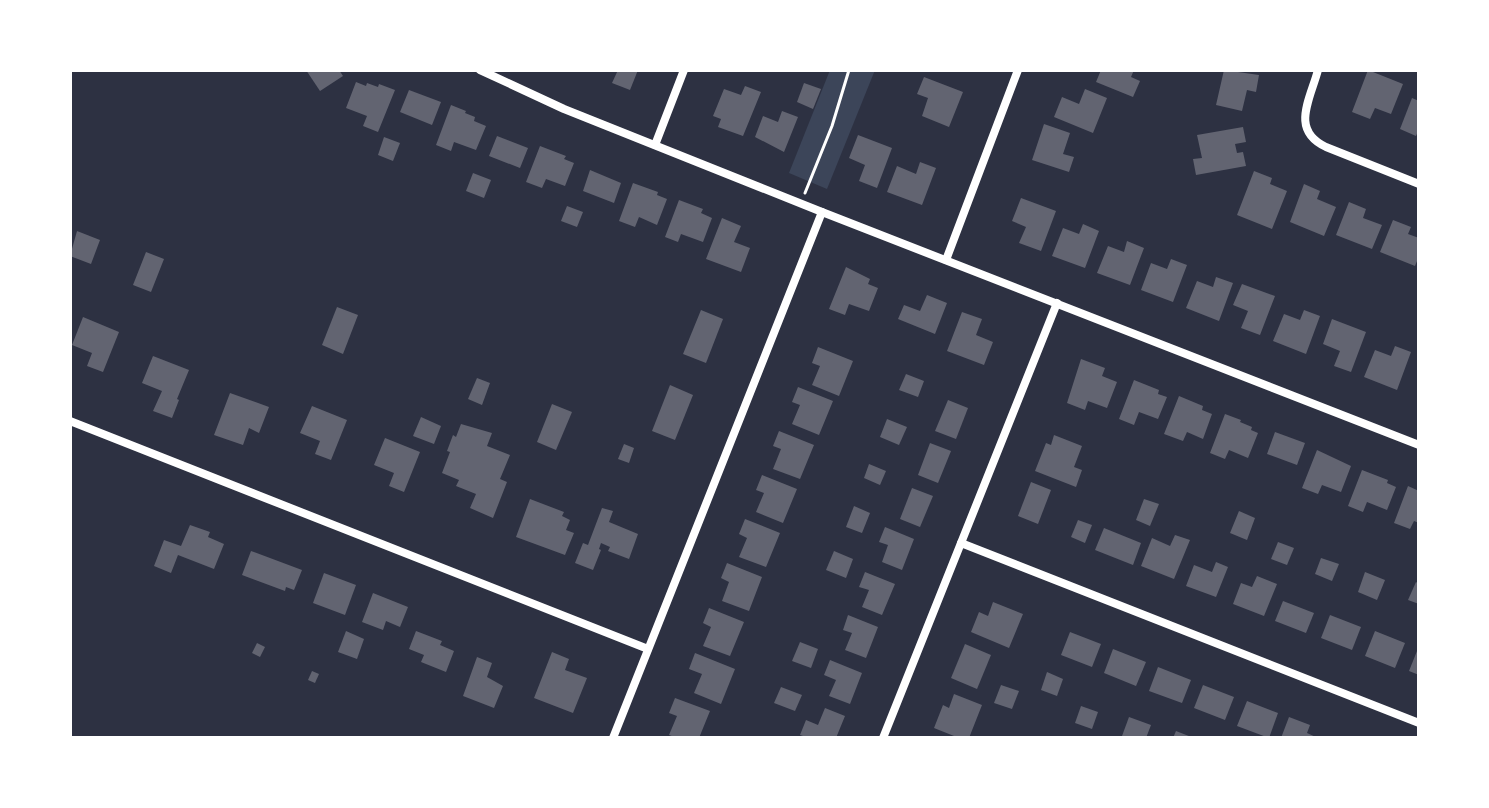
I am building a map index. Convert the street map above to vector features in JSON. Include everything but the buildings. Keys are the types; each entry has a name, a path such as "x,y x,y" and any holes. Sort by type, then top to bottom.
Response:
{"street":[{"path":"480,70 564,109 1419,445"},
{"path":"655,145 684,70"},
{"path":"946,260 1018,70"},
{"path":"1318,70 1305,116 1307,133 1314,141 1419,184"},
{"path":"613,738 822,212"},
{"path":"883,738 1057,303"},
{"path":"70,421 648,649"},
{"path":"961,543 1419,723"}],"path":[{"path":"805,193 832,126 849,70"}],"shaded area":[{"path":"830,70 875,70 827,189 789,173"}]}
